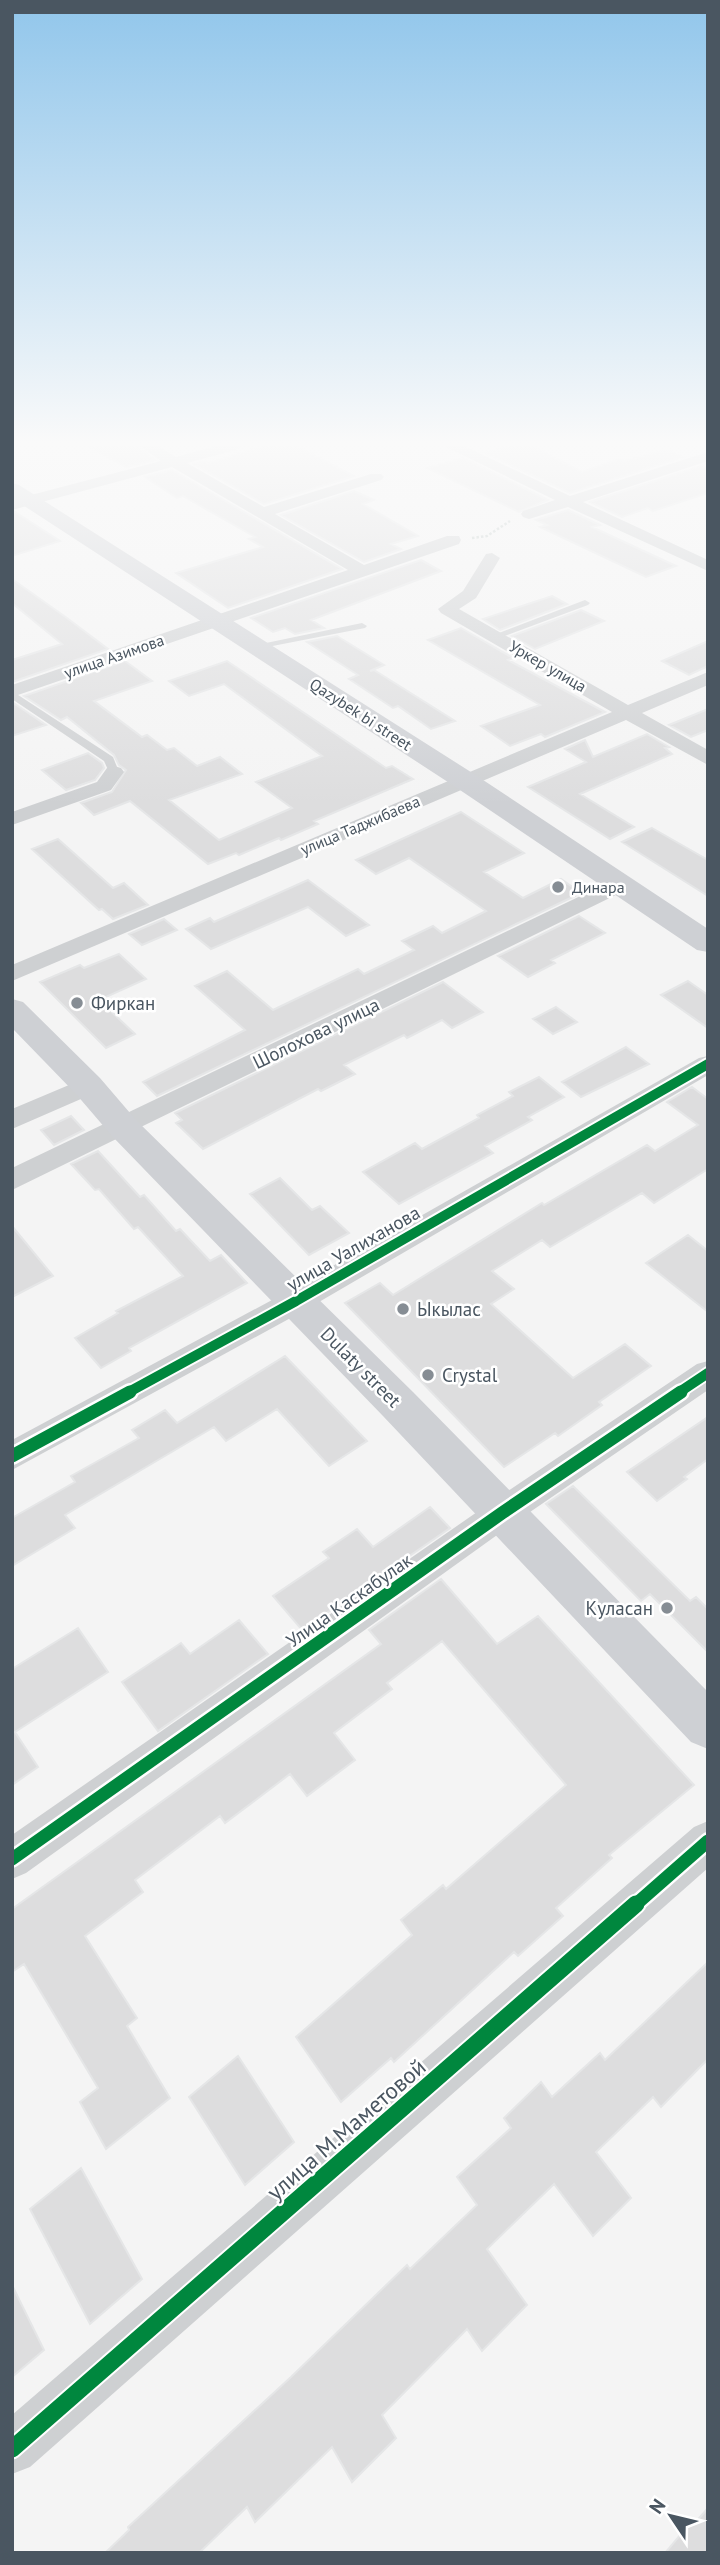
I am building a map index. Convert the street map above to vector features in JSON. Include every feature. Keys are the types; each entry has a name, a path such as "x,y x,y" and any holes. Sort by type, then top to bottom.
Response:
{"main road":[{"name":"Qazybek bi street","path":"129,566 464,780 708,943"},
{"name":"Dulaty street","path":"12,1009 88,1086 124,1128 296,1301 708,1726"}],"street":[{"path":"353,566 362,571"},
{"name":"улица Азимова","path":"12,692 378,566"},
{"name":"Уркер улица","path":"487,566 470,594 447,609 708,760"},
{"name":"улица Таджибаева","path":"12,974 708,678"},
{"path":"12,819 104,786 114,772"},
{"name":"Шолохова улица","path":"12,1180 124,1128 618,885"},
{"name":"улица Уалиханова","path":"12,1456 296,1301 708,1065"},
{"path":"12,1120 88,1086"},
{"name":"Улица Каскабулак","path":"12,1859 502,1513 708,1373"},
{"name":"улица М.Маметовой","path":"12,2449 708,1841"}],"lane":[{"path":"496,636 585,603"},
{"path":"257,646 362,626"},
{"path":"12,692 109,759 114,772"}],"building":[{"path":"200,566 336,566 342,569 228,608 176,573"},
{"path":"404,566 431,566 441,571 311,620 324,628 295,634 285,628 273,632 251,618"},
{"path":"622,566 676,566 646,577"},
{"path":"12,579 108,649 12,682 12,660 62,644 12,603"},
{"path":"552,596 567,604 500,630 483,619"},
{"path":"581,610 604,621 535,649 512,636"},
{"path":"461,628 513,658 508,660 605,712 545,737 541,734 510,746 481,726 540,705 428,640"},
{"path":"337,636 384,665 370,671 374,670 455,721 431,729 398,706 393,708 349,679 358,675 307,642"},
{"path":"708,641 708,666 689,675 662,661"},
{"path":"125,661 152,681 94,701 142,737 147,735 167,750 174,748 197,766 220,757 242,774 169,800 219,840 292,808 256,782 322,756 224,684 189,696 169,681 227,661 386,768 392,766 413,779 314,821 318,824 281,840 279,838 239,855 236,853 208,864 130,801 94,815 81,803 112,792 126,770 119,765 114,755 67,717 61,720 24,696"},
{"path":"12,702 46,725 12,736"},
{"path":"708,709 708,730 691,737 669,725"},
{"path":"647,734 669,747 665,748 672,754 580,794 634,827 610,839 528,787 586,762 565,749 585,740 593,757"},
{"path":"88,753 102,763 104,768 95,780 66,790 42,770"},
{"path":"461,812 524,853 484,872 523,898 561,879 581,893 157,1096 143,1082 245,1030 195,986 227,971 273,1010 358,969 364,974 414,950 402,941 433,926 442,933 486,911 409,858 376,874 356,860"},
{"path":"652,828 708,860 708,896 622,842"},
{"path":"58,839 113,888 124,883 148,905 113,919 102,909 99,910 32,849"},
{"path":"308,880 369,925 346,936 308,907 211,949 186,929 210,918 214,922"},
{"path":"579,916 605,933 551,960 555,963 528,977 498,956"},
{"path":"164,919 177,930 142,945 129,934"},
{"path":"119,954 146,979 99,1000 135,1034 106,1048 40,982 80,965 84,968"},
{"path":"688,981 708,995 708,1028 661,995"},
{"path":"443,982 483,1012 452,1028 442,1020 407,1038 404,1035 344,1065 355,1074 321,1091 318,1089 203,1149 176,1123 182,1120 175,1113"},
{"path":"556,1007 577,1022 553,1034 533,1019"},
{"path":"626,1047 649,1064 581,1097 562,1082"},
{"path":"539,1077 564,1097 528,1117 532,1120 485,1146 493,1153 399,1204 363,1172 415,1143 422,1149 479,1118 477,1115 513,1096 509,1092"},
{"path":"692,1087 708,1099 708,1169 654,1203 642,1193 550,1247 542,1240 492,1271 514,1289 491,1304 573,1378 625,1344 651,1366 599,1402 602,1405 558,1436 555,1433 504,1467 345,1303 380,1283 393,1295 542,1203 544,1205 647,1145 655,1151 698,1125 667,1102"},
{"path":"71,1116 84,1130 54,1145 41,1130"},
{"path":"98,1151 140,1197 144,1195 176,1231 180,1229 210,1261 221,1255 247,1283 129,1348 131,1351 101,1368 75,1338 118,1313 116,1311 183,1276 138,1227 134,1229 99,1189 95,1190 71,1164"},
{"path":"280,1178 312,1210 320,1206 349,1233 309,1255 250,1194"},
{"path":"12,1226 53,1276 12,1297"},
{"path":"688,1235 708,1251 708,1312 646,1263"},
{"path":"285,1356 367,1441 329,1466 277,1409 226,1441 214,1427 65,1515 75,1528 12,1566 12,1518 75,1482 71,1476 139,1438 132,1430 165,1410 177,1423"},
{"path":"708,1417 708,1459 657,1501 627,1472"},
{"path":"573,1486 690,1601 696,1597 708,1609 708,1652 650,1594 641,1601 546,1504"},
{"path":"430,1507 450,1528 302,1630 273,1596 329,1558 323,1552 357,1529 373,1547"},
{"path":"441,1579 497,1644 538,1616 694,1785 609,1855 612,1858 556,1908 563,1916 518,1956 514,1952 394,2062 391,2058 341,2102 296,2037 412,1935 401,1920 443,1885 446,1889 566,1785 442,1641 387,1683 392,1689 334,1733 355,1760 307,1796 290,1774 225,1823 220,1816 135,1880 143,1892 85,1936 137,2018 127,2026 170,2098 106,2149 80,2102 98,2088 24,1964 12,1972 12,1909 381,1644 369,1630"},
{"path":"239,1620 268,1654 158,1731 122,1682 181,1643 190,1654"},
{"path":"78,1628 108,1672 15,1732 38,1767 12,1785 12,1669"},
{"path":"708,1962 708,2059 661,2107 653,2097 596,2152 631,2198 593,2236 554,2184 487,2249 527,2305 482,2351 467,2329 382,2415 396,2438 352,2482 332,2447 255,2522 247,2507 199,2553 105,2553 129,2530 128,2527 291,2377 407,2265 410,2269 477,2205 457,2177 511,2128 504,2118 541,2082 552,2097 600,2053 605,2060"},
{"path":"238,2056 294,2142 245,2185 189,2097"},
{"path":"81,2168 142,2279 90,2324 30,2209"},
{"path":"12,2285 44,2350 12,2377"},
{"path":"708,2508 708,2553 665,2553 692,2521 694,2524"}],"cycle path":[{"path":"12,1456 296,1301 708,1064"},
{"path":"12,1859 502,1513 708,1373"},
{"path":"12,2449 708,1841"}],"place":[{"name":"Динара","path":"558,887"},
{"name":"Фиркан","path":"77,1003"},
{"name":"Ыкылас","path":"403,1309"},
{"name":"Crystal","path":"428,1375"},
{"name":"Куласан","path":"667,1608"}]}
